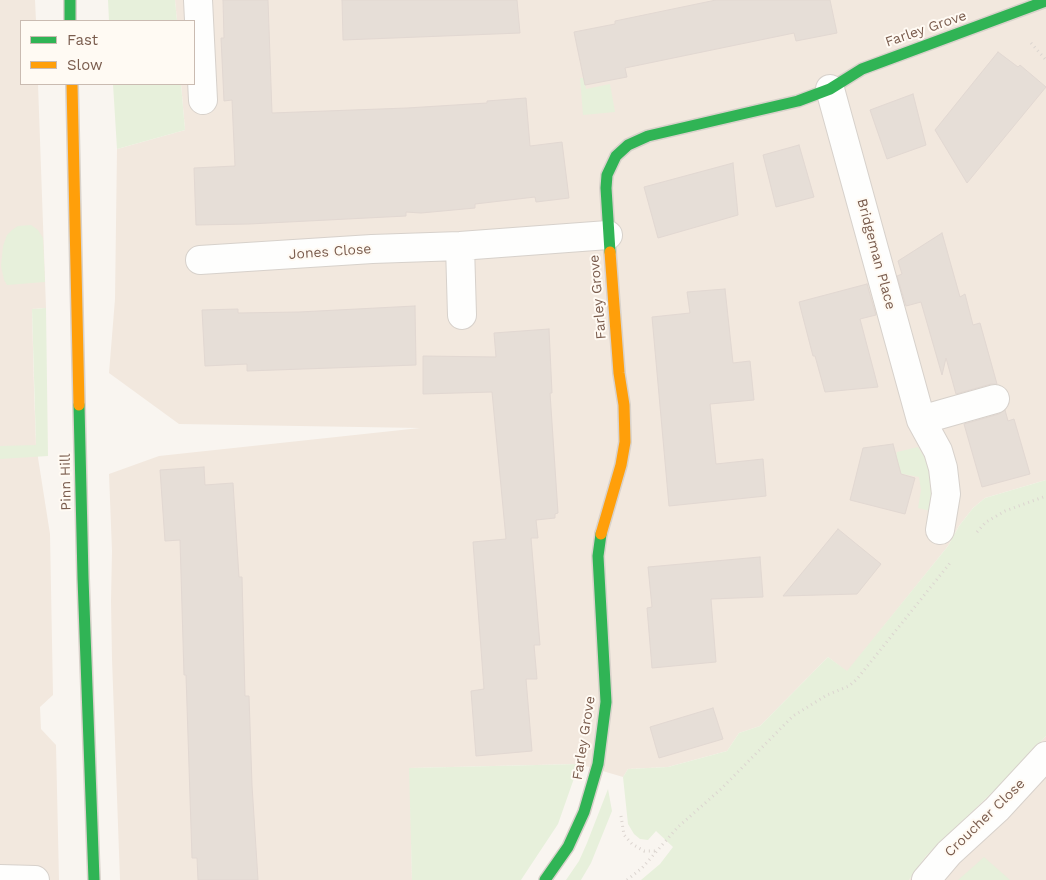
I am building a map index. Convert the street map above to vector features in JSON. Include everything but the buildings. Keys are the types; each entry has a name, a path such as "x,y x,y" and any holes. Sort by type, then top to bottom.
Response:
{"street":[{"path":"70,0 70,20"},
{"path":"198,0 202,100"},
{"name":"Farley Grove","path":"545,880 568,846 584,812 598,764 606,702 598,556 600,536 621,464 625,442 624,405 619,374 606,188 607,175 616,156 628,145 648,136 791,103 830,89 862,70 882,61 1046,1"},
{"name":"Pinn Hill","path":"72,85 89,880"},
{"name":"Bridgeman Place","path":"830,89 921,420 938,451 943,468 946,494 940,530"},
{"name":"Jones Close","path":"200,260 372,249 460,246 608,235"},
{"path":"460,246 462,315"},
{"path":"921,420 994,398"},
{"name":"Croucher Close","path":"926,880 948,853 997,809 1046,756"},
{"path":"0,879 35,880"}],"path":[{"path":"972,537 986,522 1005,511 1046,496"},
{"path":"627,880 642,868 678,827 727,783 793,716 827,696 849,686 953,560"},
{"path":"621,816 624,835 632,844 644,851 656,851"}],"shaded area":[{"path":"0,0 35,0 36,20 20,20 20,85 38,85 46,308 32,309 36,445 50,534 53,695 40,707 41,729 56,745 59,880 0,880"},
{"path":"175,0 1046,0 1046,480 985,498 973,508 959,526 948,546 847,672 828,657 760,726 739,733 727,751 668,767 628,769 623,777 579,764 410,768 412,880 120,880 112,659 112,551 109,474 159,456 420,428 179,424 109,373 115,299 117,149 185,130 181,85 195,85 195,20 177,20"},
{"path":"1046,736 1046,880 909,880 926,856 1005,780"}],"green space":[{"path":"108,0 175,0 177,20 109,20"},
{"path":"580,78 584,78 586,89 610,84 615,112 583,115"},
{"path":"113,85 181,85 185,130 117,149"},
{"path":"31,225 38,230 43,238 45,282 7,285 1,266 3,246 7,235 18,226"},
{"path":"46,308 48,456 0,459 0,446 36,445 32,309"},
{"path":"918,447 927,461 930,474 932,489 930,511 918,508 921,490 919,477 892,472 897,452"},
{"path":"1046,480 1046,736 1005,780 926,856 909,880 641,880 660,864 673,847 656,831 648,840 640,839 634,834 628,824 623,777 628,769 668,767 727,751 739,733 760,726 828,657 847,671 948,546 959,526 973,508 985,498"},
{"path":"579,764 558,824 521,880 412,880 409,768"},
{"path":"608,789 612,811 591,863 581,880 566,880 579,861"},
{"path":"984,857 1010,880 958,880 974,866"}],"traffic: fast":[{"path":"70,0 70,20"},
{"path":"610,252 606,188 607,175 616,156 628,145 648,136 798,101 830,89 862,69 1046,1"},
{"path":"79,405 94,880"},
{"path":"545,880 568,847 584,812 598,764 606,702 598,556 601,534"}],"traffic: slow":[{"path":"72,85 79,405"},
{"path":"601,534 621,465 625,442 624,405 619,373 610,252"}]}
